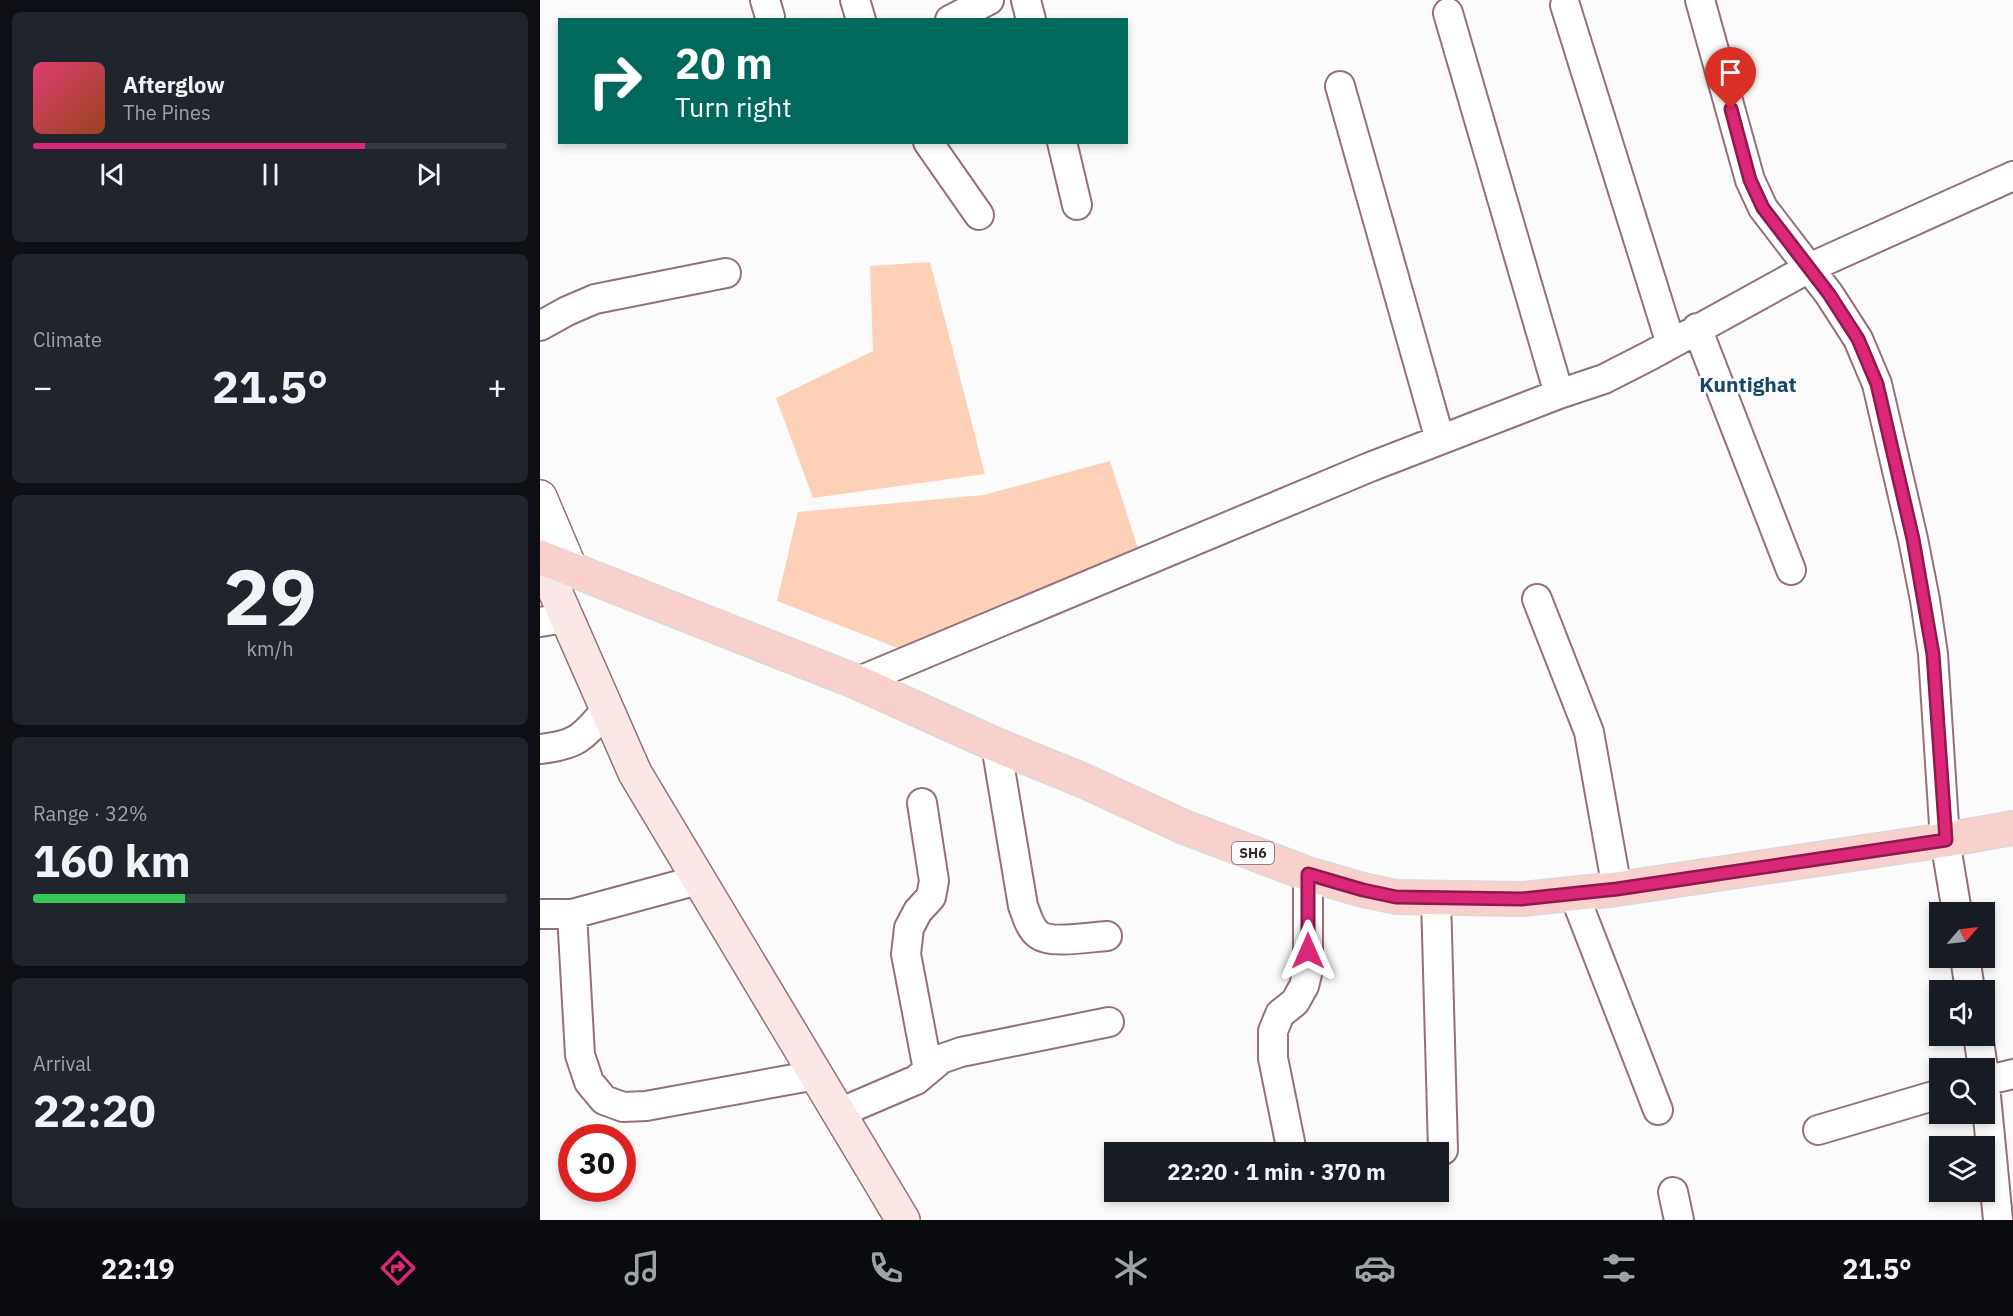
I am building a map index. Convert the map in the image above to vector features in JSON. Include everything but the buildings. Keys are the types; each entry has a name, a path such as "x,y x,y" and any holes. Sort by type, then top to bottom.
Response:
{"main road":[{"name":"SH6","path":"540,557 857,682 1184,827 1308,874 1396,897 1522,899 1574,894 1946,840 2013,828"},
{"path":"540,557 553,620 607,709 634,773 903,1220"}],"street":[{"path":"855,0 860,18"},
{"path":"954,18 989,0"},
{"path":"1026,0 1030,18"},
{"path":"1700,0 1750,180 1763,208 1829,294 1858,339 1877,384 1913,539 1933,654 1946,840 1956,902"},
{"path":"1565,5 1671,344"},
{"path":"1448,14 1559,394"},
{"path":"1340,86 1440,440"},
{"path":"929,144 979,215"},
{"path":"1062,144 1077,205"},
{"path":"857,682 1360,471 1559,394 1604,379 1809,268 2013,176"},
{"path":"540,326 594,298 726,273"},
{"path":"1697,328 1791,570"},
{"path":"540,497 571,570"},
{"path":"1538,599 1589,732 1617,889"},
{"path":"540,749 574,742 586,733 607,709"},
{"path":"996,745 1023,906 1030,924 1040,936 1050,939 1107,936"},
{"path":"922,803 934,881 931,897 918,911 909,928 906,954 928,1070"},
{"path":"1290,1142 1273,1058 1272,1031 1280,1014 1296,1002 1308,970 1308,874"},
{"path":"540,914 572,914 698,880"},
{"path":"1574,894 1658,1110"},
{"path":"1436,898 1443,1142"},
{"path":"572,914 580,1055 589,1083 604,1100 624,1107 646,1106 816,1075"},
{"path":"839,1113 916,1080 941,1059 961,1052 1109,1023"},
{"path":"1995,1075 2013,1074"},
{"path":"1818,1130 1929,1097"},
{"path":"1992,1124 2003,1190 1998,1220"},
{"path":"1673,1192 1679,1220"}],"shaded area":[{"path":"930,262 985,474 813,498 776,398 873,351 870,266"},
{"path":"1110,461 1142,561 908,652 777,601 798,512 983,495"}],"district":[{"name":"Kuntighat","path":"1748,385"}],"route":[{"path":"1308,951 1308,874 1396,897 1522,899 1617,889 1946,840 1933,654 1925,600 1877,384 1858,339 1829,294 1763,208 1750,180 1731,109"}]}
